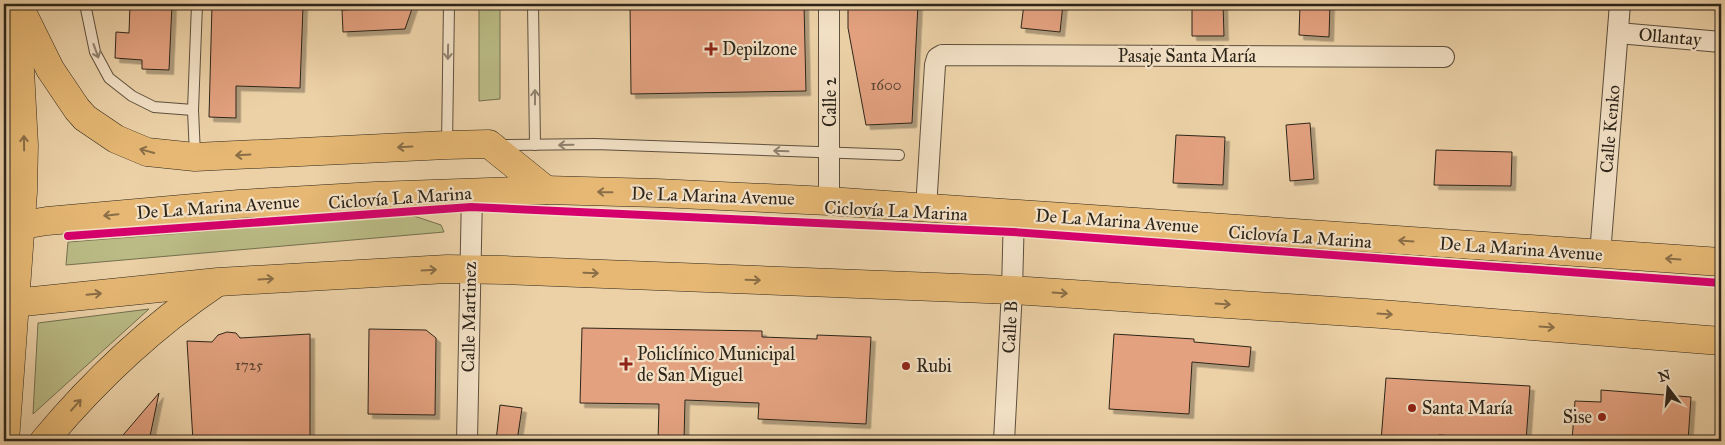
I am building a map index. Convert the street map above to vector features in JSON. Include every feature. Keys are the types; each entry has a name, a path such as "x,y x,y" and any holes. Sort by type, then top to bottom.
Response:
{"main road":[{"path":"17,4 50,70 85,118 116,139 147,152 195,157 489,144 546,190"},
{"path":"4,441 12,226 23,192 24,145 17,4"},
{"name":"De La Marina Avenue","path":"12,226 239,204 374,196 546,190 829,201 1721,262"},
{"path":"9,303 218,282 470,269 1012,290 1381,314 1721,341"},
{"path":"44,441 99,380 139,341 218,282"}],"street":[{"name":"Calle 2","path":"829,4 829,201"},
{"name":"Calle Kenko","path":"1600,254 1620,4"},
{"name":"Ollantay","path":"1618,33 1721,42"},
{"name":"Pasaje Santa María","path":"926,208 935,65 937,58 942,55 1444,57"},
{"name":"Calle Martinez","path":"467,441 472,194"},
{"name":"Calle B","path":"1004,441 1014,213"}],"lane":[{"path":"85,4 95,52 109,78 132,96 154,107 193,110"},
{"path":"195,157 193,110 197,4"},
{"path":"447,145 449,4"},
{"path":"533,4 535,145"},
{"path":"489,144 595,144 899,156"}],"green space":[{"path":"4,4 8,27 7,194 4,195"},
{"path":"479,4 500,4 500,99 479,101"},
{"path":"411,215 441,225 444,232 66,265 68,242"},
{"path":"149,309 33,414 38,323"}],"building":[{"path":"130,4 172,4 169,70 142,69 142,60 115,58 116,32 129,33"},
{"path":"630,4 665,4 665,7 804,4 806,91 631,94"},
{"path":"848,4 918,4 912,123 866,125 848,28"},
{"path":"1024,4 1063,4 1060,32 1021,28"},
{"path":"1192,4 1223,4 1224,36 1192,36"},
{"path":"1300,4 1330,4 1329,37 1299,35"},
{"path":"212,5 303,6 300,88 236,86 236,118 209,117"},
{"path":"413,6 405,29 343,32 342,10"},
{"path":"1310,123 1314,179 1290,181 1286,125"},
{"path":"1176,135 1225,137 1223,185 1173,183"},
{"path":"1436,150 1512,152 1511,186 1434,185"},
{"path":"582,328 762,331 762,337 817,339 817,335 871,337 866,424 758,419 759,403 685,400 684,441 658,441 659,404 580,403"},
{"path":"369,329 426,330 436,338 435,415 368,414"},
{"path":"227,332 236,333 240,338 310,334 310,441 193,441 187,341 212,342 218,335"},
{"path":"1114,334 1194,339 1194,342 1251,347 1249,367 1192,362 1189,414 1109,409"},
{"path":"1386,378 1530,386 1526,441 1439,435 1438,441 1381,441"},
{"path":"1601,390 1691,397 1688,441 1572,441 1575,401 1601,402"},
{"path":"159,393 149,441 118,441"},
{"path":"500,405 522,408 517,441 496,441"}],"cycle path":[{"name":"Ciclovía La Marina","path":"68,236 471,207 1013,232 1721,283"}],"place":[{"name":"Depilzone","path":"711,49"},
{"name":"Policlínico Municipal de San Miguel","path":"626,364"},
{"name":"Rubi","path":"906,366"},
{"name":"Santa María","path":"1412,408"},
{"name":"Sise","path":"1602,417"}]}
